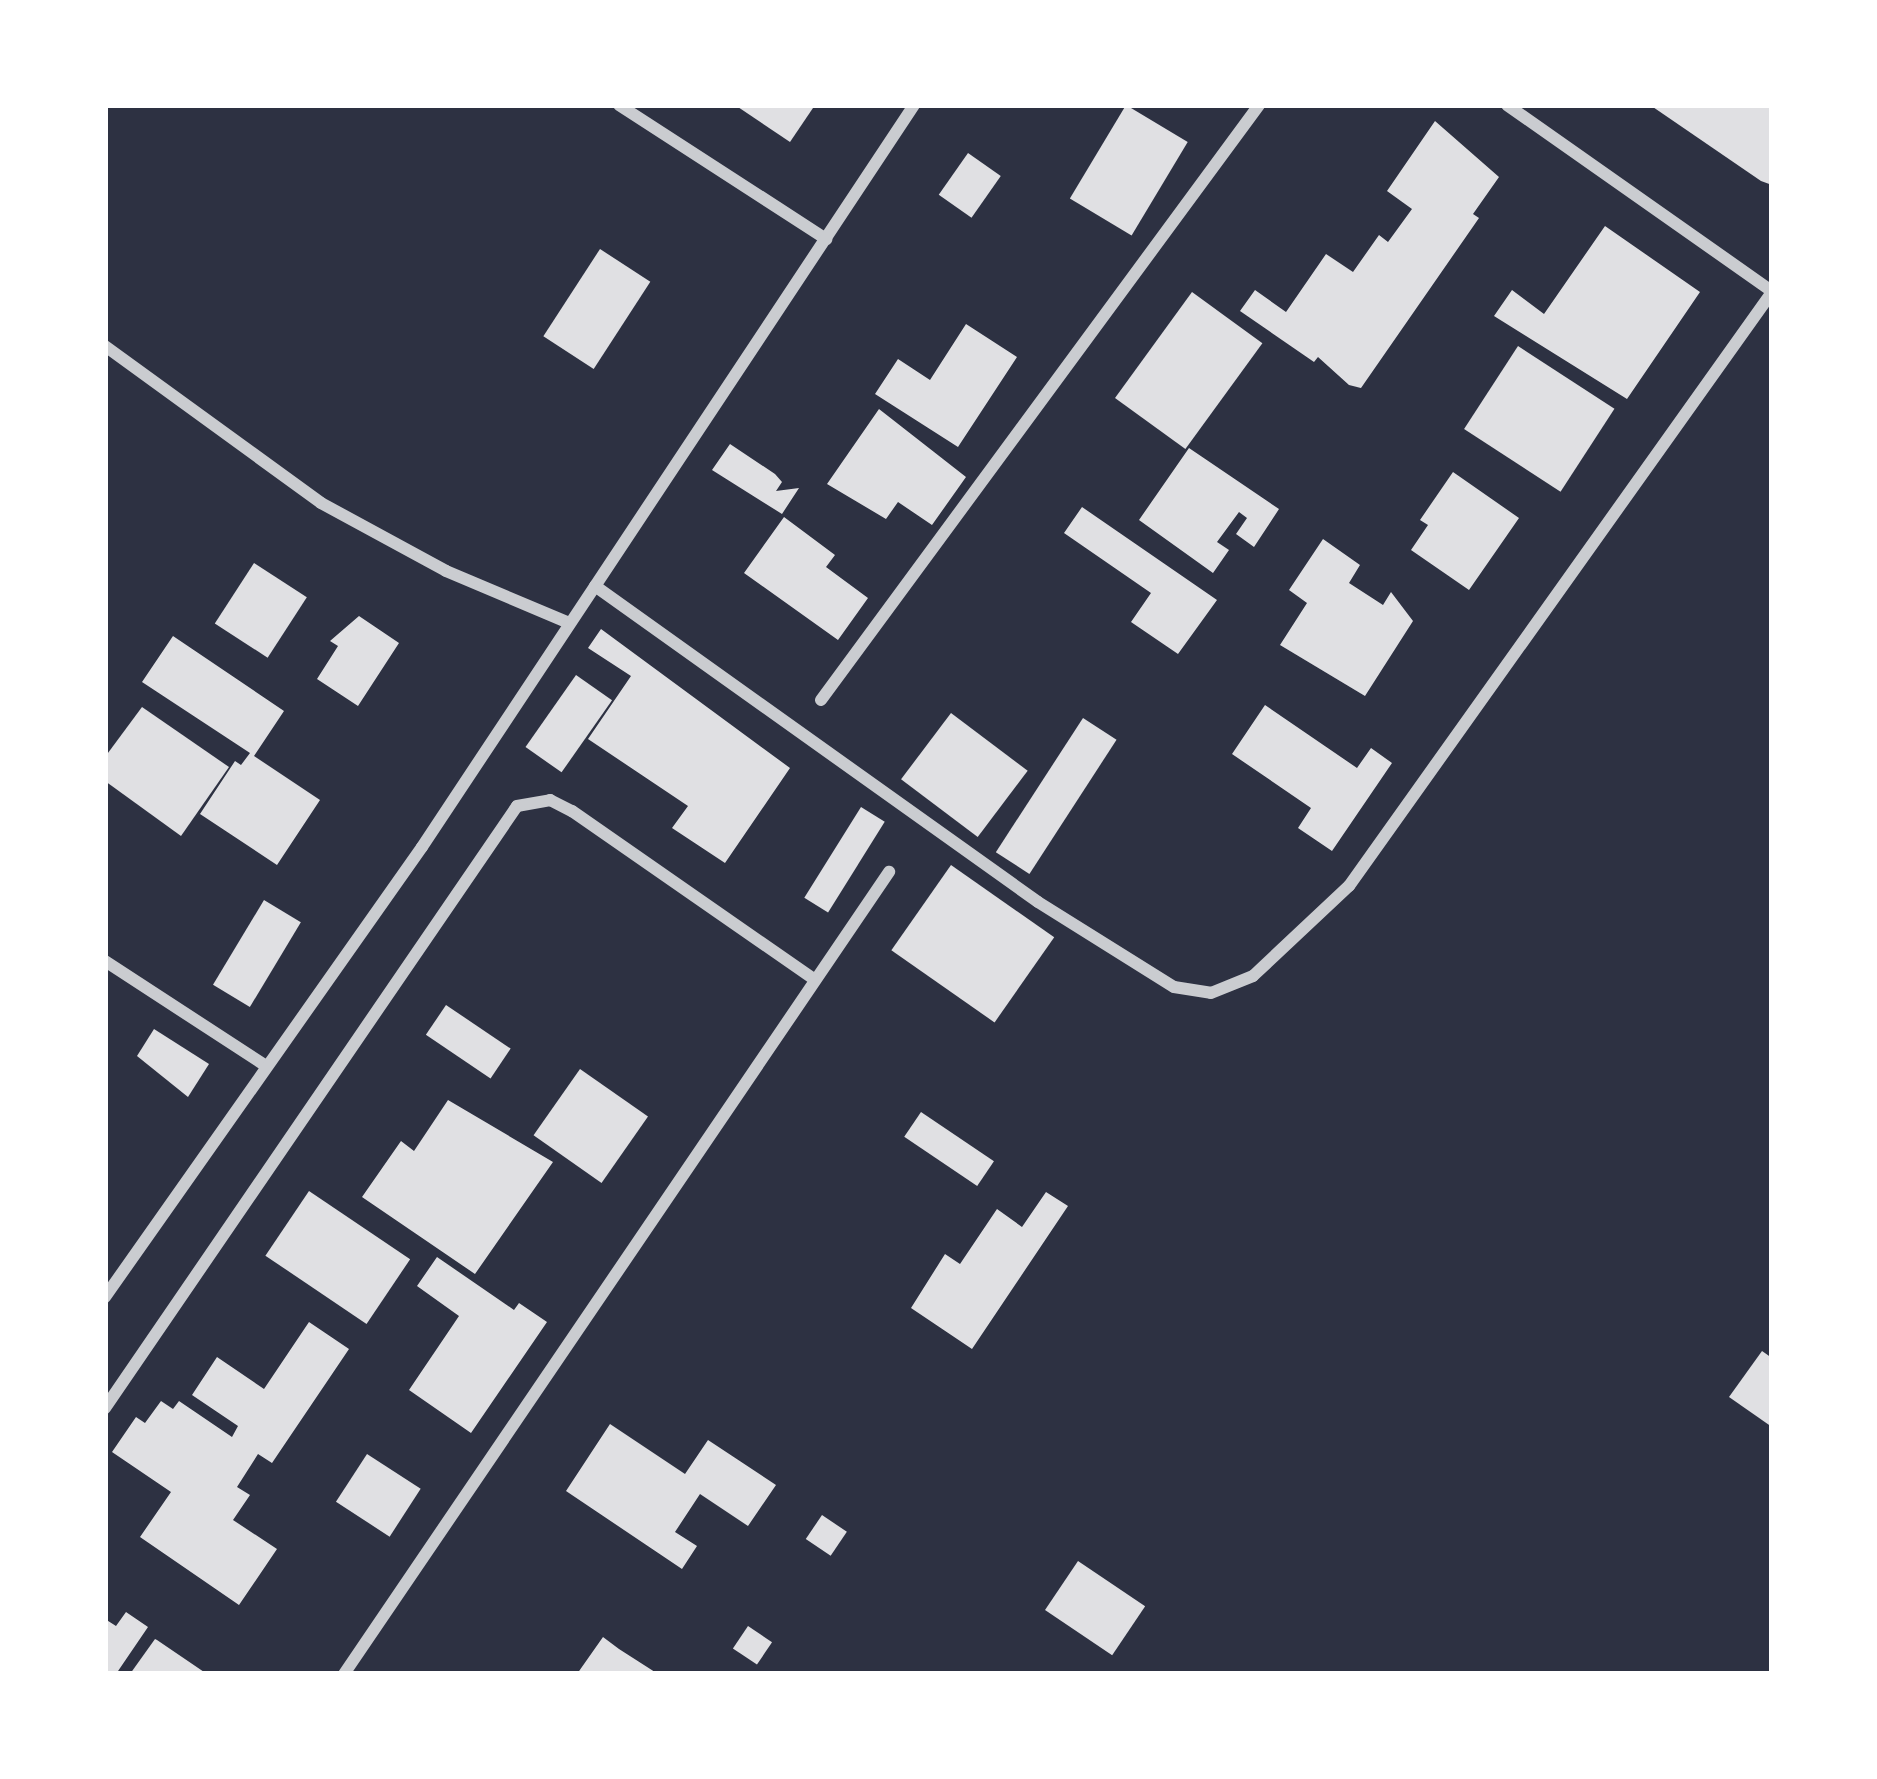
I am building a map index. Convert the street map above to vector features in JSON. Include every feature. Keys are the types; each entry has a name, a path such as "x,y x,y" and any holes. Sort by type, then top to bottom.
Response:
{"street":[{"path":"619,105 826,239"},
{"path":"105,1297 595,586 914,105"},
{"path":"821,700 1258,105"},
{"path":"595,586 1038,902 1174,987 1211,993 1253,976 1349,886 1772,292 1507,105"},
{"path":"105,346 321,503 446,572 569,623"},
{"path":"105,1408 518,806 550,800 572,812 814,980"},
{"path":"344,1674 889,872"},
{"path":"105,961 266,1066"}],"building":[{"path":"735,105 815,105 790,142"},
{"path":"1126,105 1188,142 1132,236 1070,198"},
{"path":"1650,105 1772,105 1772,185 1761,181"},
{"path":"1435,121 1499,177 1473,214 1479,218 1361,388 1349,385 1318,357 1314,362 1240,311 1255,290 1286,312 1326,254 1353,272 1379,235 1388,242 1412,209 1387,191"},
{"path":"968,153 1001,176 972,218 939,195"},
{"path":"1605,226 1700,292 1627,399 1494,316 1512,290 1544,314"},
{"path":"600,249 650,282 594,369 543,336"},
{"path":"1192,292 1262,343 1185,449 1115,398"},
{"path":"966,324 1017,357 958,447 875,394 898,359 930,380"},
{"path":"1518,346 1614,409 1561,492 1464,429"},
{"path":"879,409 966,477 932,525 898,502 886,519 827,484"},
{"path":"730,444 775,474 782,482 776,491 799,488 782,514 712,470"},
{"path":"1189,448 1279,509 1254,547 1236,534 1247,518 1239,512 1217,542 1229,550 1213,573 1139,520"},
{"path":"1453,472 1519,518 1469,590 1411,550 1428,525 1420,520"},
{"path":"1082,507 1217,600 1178,654 1131,622 1151,593 1064,533"},
{"path":"784,517 835,555 826,567 868,598 838,640 744,573"},
{"path":"1323,539 1360,565 1349,583 1383,605 1391,592 1413,621 1365,696 1280,645 1307,603 1289,590"},
{"path":"254,563 307,597 268,658 215,623"},
{"path":"359,616 399,643 358,706 317,679 338,646 330,641"},
{"path":"601,629 790,768 725,863 672,828 688,806 588,739 631,676 588,648"},
{"path":"173,636 284,711 254,756 320,800 277,865 200,814 235,761 241,765 250,753 142,682"},
{"path":"576,675 612,700 562,772 526,747"},
{"path":"1265,705 1357,768 1371,748 1392,763 1332,851 1298,828 1311,808 1232,754"},
{"path":"142,707 229,767 181,836 105,781 105,757"},
{"path":"951,713 1028,771 978,837 901,779"},
{"path":"1083,718 1117,740 1029,874 996,852"},
{"path":"861,807 885,822 828,913 804,898"},
{"path":"951,865 1054,937 995,1022 891,950"},
{"path":"264,900 301,922 250,1007 213,985"},
{"path":"446,1005 511,1049 491,1078 426,1035"},
{"path":"154,1029 209,1064 188,1097 137,1056"},
{"path":"580,1069 648,1117 602,1183 534,1135"},
{"path":"448,1100 553,1162 475,1274 362,1197 401,1141 414,1151"},
{"path":"921,1112 994,1161 977,1186 904,1137"},
{"path":"309,1191 410,1259 367,1324 265,1256"},
{"path":"1046,1192 1068,1206 972,1349 911,1308 945,1254 960,1264 997,1209 1022,1227"},
{"path":"437,1257 514,1310 519,1303 547,1322 471,1433 409,1390 459,1316 417,1286"},
{"path":"309,1322 349,1349 272,1463 258,1454 237,1487 250,1495 233,1520 277,1549 239,1605 140,1537 171,1492 112,1452 136,1417 145,1423 161,1401 173,1409 179,1401 232,1437 238,1426 192,1395 217,1357 264,1389"},
{"path":"1762,1351 1772,1358 1772,1427 1729,1397"},
{"path":"610,1424 685,1474 708,1440 776,1485 748,1526 700,1494 675,1532 697,1546 682,1569 566,1491"},
{"path":"367,1454 421,1489 390,1537 336,1502"},
{"path":"822,1515 847,1532 831,1556 806,1539"},
{"path":"1078,1561 1145,1606 1112,1655 1045,1610"},
{"path":"126,1612 148,1627 116,1674 105,1674 105,1619 116,1626"},
{"path":"748,1626 772,1642 757,1665 733,1648"},
{"path":"603,1637 619,1649 658,1674 577,1674"},
{"path":"157,1640 207,1674 130,1674"}]}
